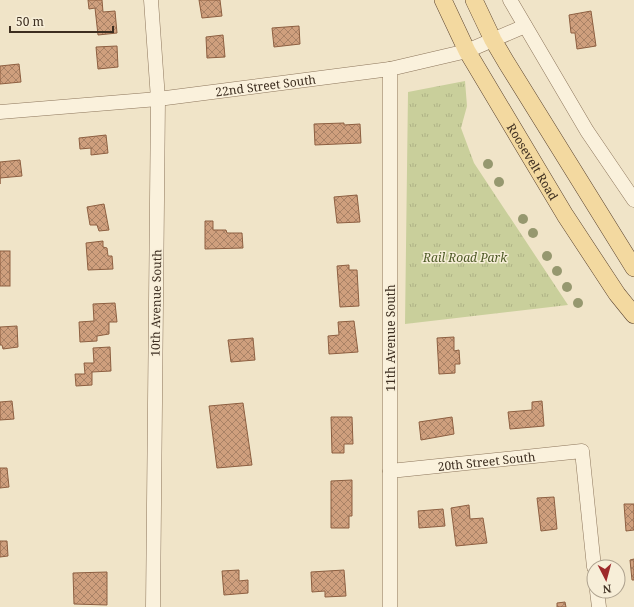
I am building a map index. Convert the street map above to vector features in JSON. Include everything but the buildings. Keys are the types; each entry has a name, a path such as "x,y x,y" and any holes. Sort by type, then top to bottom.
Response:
{"main road":[{"name":"Roosevelt Road","path":"442,0 468,52 565,215 617,294 634,316"},
{"path":"474,0 493,40 634,268"}],"street":[{"name":"10th Avenue South","path":"151,0 158,99 153,607"},
{"path":"510,0 587,131 634,200"},
{"name":"22nd Street South","path":"0,112 158,99 390,69 468,52 525,26"},
{"name":"11th Avenue South","path":"390,69 390,607"},
{"name":"20th Street South","path":"390,471 582,450 593,559"}],"green space":[{"name":"Rail Road Park","path":"465,81 467,106 461,128 474,163 568,305 405,324 408,92"}]}
